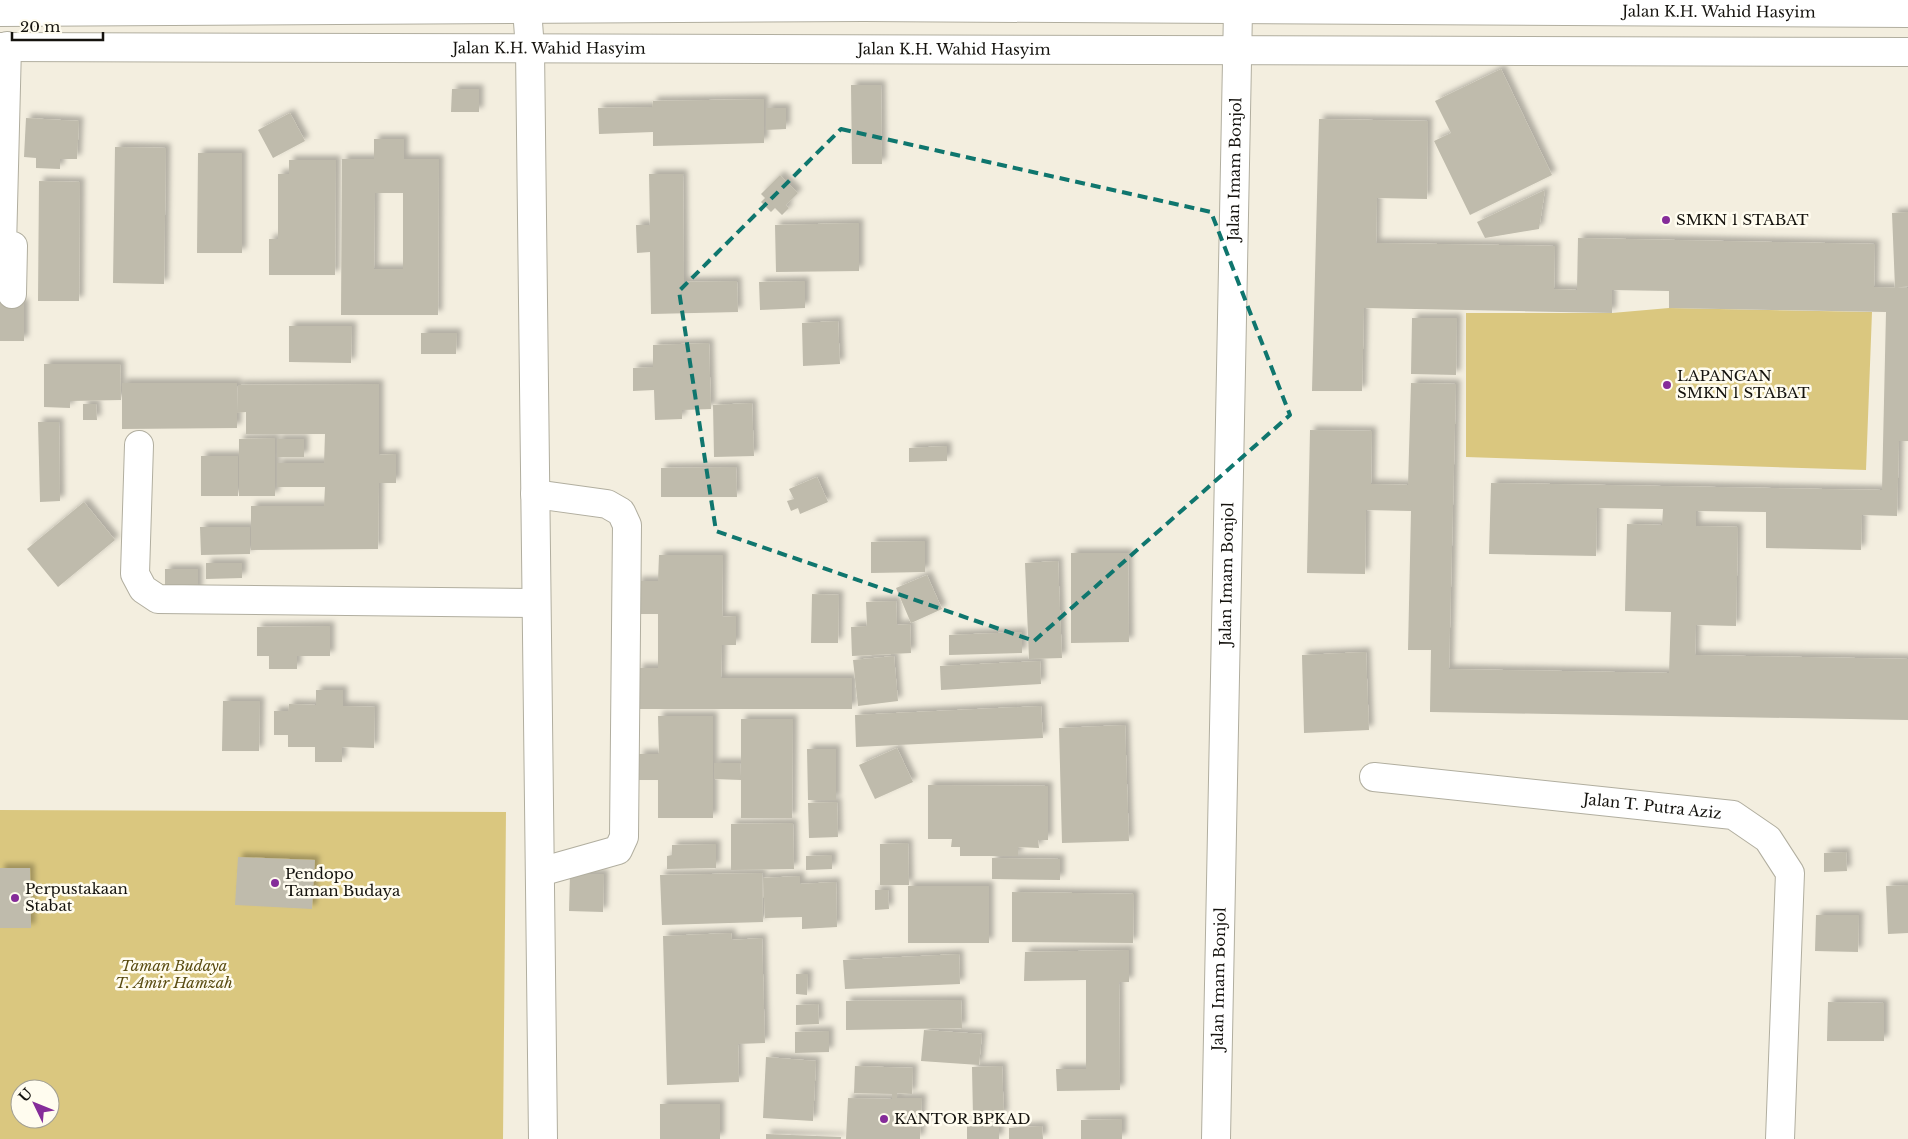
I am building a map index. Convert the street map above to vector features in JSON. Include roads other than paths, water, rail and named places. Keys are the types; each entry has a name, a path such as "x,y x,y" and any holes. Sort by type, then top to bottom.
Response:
{"street":[{"name":"Jalan K.H. Wahid Hasyim","path":"0,12 527,9 864,3 1238,10 1683,7 1908,13"},
{"path":"863,49 864,3"},
{"path":"1681,51 1683,7"},
{"path":"527,9 530,49 535,603 543,1139"},
{"name":"Jalan Imam Bonjol","path":"1216,1139 1238,10"},
{"name":"Jalan K.H. Wahid Hasyim","path":"4,46 1908,52"},
{"path":"4,46 1,247 13,246 12,294"},
{"path":"139,445 135,574 143,589 158,598 535,603"},
{"path":"535,494 607,504 621,512 627,525 624,836 618,850 540,872"},
{"name":"Jalan T. Putra Aziz","path":"1374,777 1733,815 1768,839 1790,873 1780,1139"}],"place":[{"name":"SMKN 1 STABAT","path":"1666,220"},
{"name":"LAPANGAN SMKN 1 STABAT","path":"1667,385"},
{"name":"Pendopo Taman Budaya","path":"275,883"},
{"name":"Perpustakaan Stabat","path":"15,898"},
{"name":"KANTOR BPKAD","path":"884,1119"}],"park label":[{"name":"Taman Budaya T. Amir Hamzah","path":"174,974"}]}
